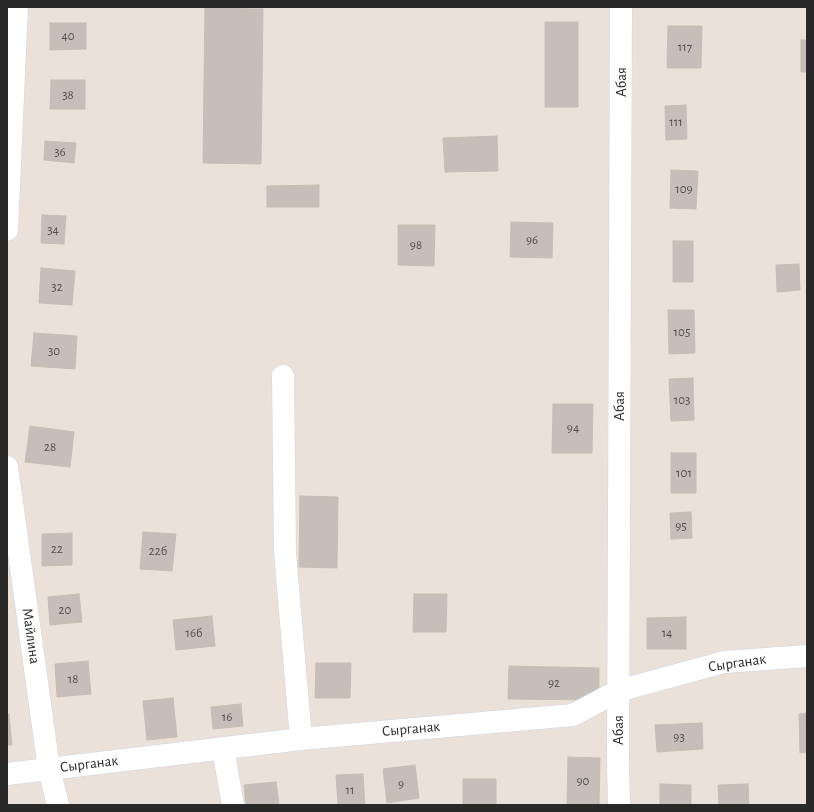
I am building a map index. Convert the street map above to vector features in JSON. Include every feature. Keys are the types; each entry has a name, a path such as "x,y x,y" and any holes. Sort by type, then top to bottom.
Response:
{"street":[{"path":"7,230 17,7"},
{"name":"Абая","path":"619,805 618,691 621,7"},
{"path":"283,376 285,553 301,739"},
{"name":"Майлина","path":"7,467 49,769 58,805"},
{"name":"Сырганак","path":"7,774 301,739 573,715 618,691 724,662 807,656"},
{"path":"223,749 233,805"}],"building":[{"path":"205,8 263,9 261,164 203,163"},
{"path":"545,22 578,22 578,107 545,107"},
{"path":"50,23 86,23 86,49 50,50"},
{"path":"668,26 702,26 701,68 667,68"},
{"path":"801,40 807,40 807,72 801,72"},
{"path":"51,80 85,80 85,109 50,109"},
{"path":"686,105 687,139 666,140 665,106"},
{"path":"497,136 498,171 445,172 443,138"},
{"path":"45,141 76,143 74,163 44,160"},
{"path":"671,170 698,171 696,209 670,208"},
{"path":"319,185 319,207 267,207 267,186"},
{"path":"42,215 66,216 64,244 41,243"},
{"path":"511,222 553,223 552,258 510,257"},
{"path":"398,225 435,225 434,266 398,265"},
{"path":"673,241 693,241 693,282 673,282"},
{"path":"799,264 800,290 777,292 776,265"},
{"path":"41,268 75,271 72,305 39,303"},
{"path":"668,310 694,310 695,353 669,354"},
{"path":"34,333 77,336 75,369 31,366"},
{"path":"693,378 694,420 671,421 669,379"},
{"path":"553,404 593,404 592,453 552,453"},
{"path":"30,426 74,432 70,467 25,462"},
{"path":"671,453 696,453 696,493 671,493"},
{"path":"300,496 338,497 337,568 299,567"},
{"path":"691,512 692,538 671,539 670,513"},
{"path":"143,532 176,534 172,571 140,569"},
{"path":"72,533 72,565 42,566 42,534"},
{"path":"79,594 82,622 50,625 48,597"},
{"path":"414,594 447,594 446,632 413,632"},
{"path":"212,616 215,646 176,650 173,620"},
{"path":"686,617 686,649 647,649 647,618"},
{"path":"88,661 91,694 57,697 55,664"},
{"path":"316,663 351,663 350,698 315,698"},
{"path":"509,666 599,668 599,700 508,699"},
{"path":"173,698 177,737 147,740 143,701"},
{"path":"241,704 243,726 213,729 211,707"},
{"path":"807,713 807,752 800,753 799,714"},
{"path":"9,714 12,745 7,745 7,715"},
{"path":"702,723 703,749 657,752 655,725"},
{"path":"568,757 600,758 599,805 567,805"},
{"path":"415,765 419,798 387,803 383,769"},
{"path":"363,774 365,805 338,805 336,775"},
{"path":"463,779 496,779 496,805 463,805"},
{"path":"276,782 279,805 246,805 244,785"},
{"path":"660,784 691,785 691,805 660,805"},
{"path":"748,784 749,805 719,805 718,785"}]}
